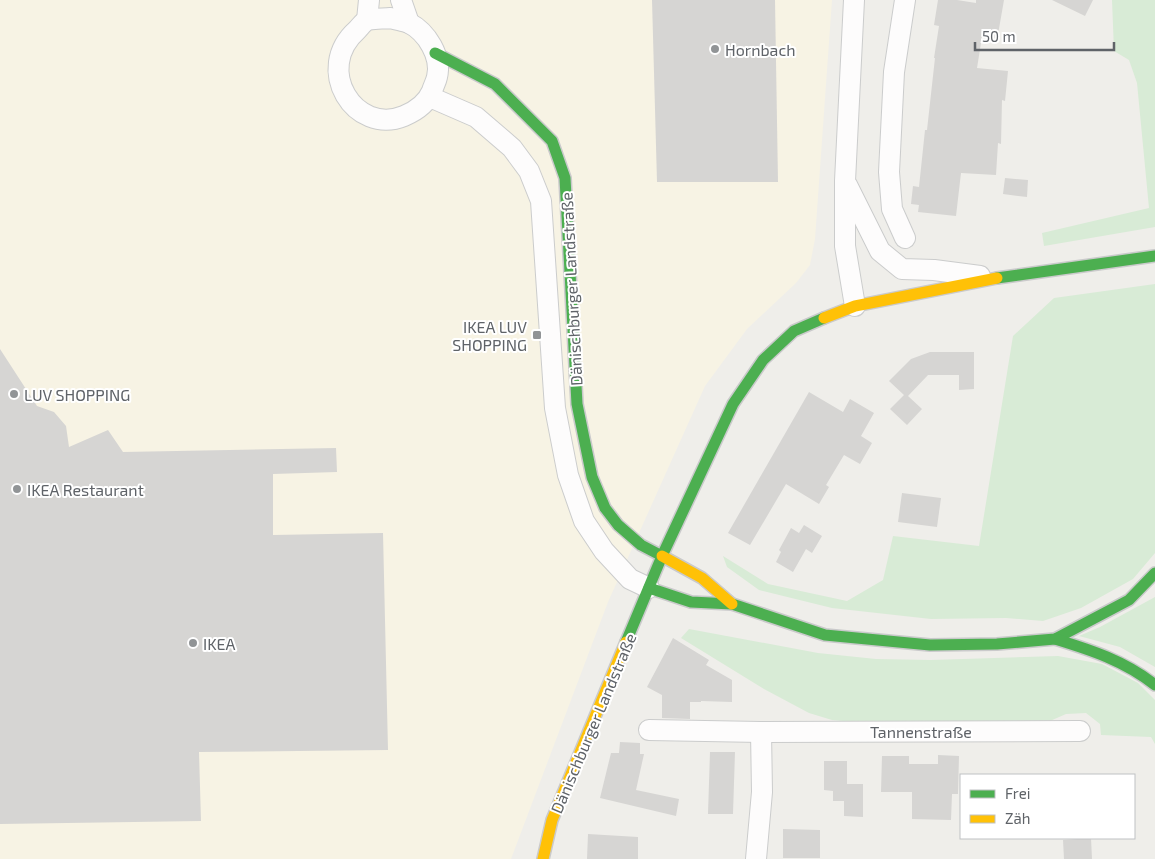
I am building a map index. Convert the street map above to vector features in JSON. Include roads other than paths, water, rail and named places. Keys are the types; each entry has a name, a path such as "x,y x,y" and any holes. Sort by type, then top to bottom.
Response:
{"main road":[{"name":"Dänischburger Landstraße","path":"435,53 495,84 552,141 564,178 577,404 592,477 605,508 618,525 641,544 662,556"},
{"name":"Dänischburger Landstraße","path":"543,859 552,820 662,556 733,404 763,360 794,331 855,306 996,278 1155,256"},
{"path":"662,556 702,578 732,604"},
{"path":"1055,639 1129,600 1155,573"},
{"path":"649,588 691,602 732,604 825,635 930,645 997,644 1055,639 1104,654 1143,674 1155,685"}],"street":[{"path":"367,20 369,0"},
{"path":"401,0 409,23"},
{"name":"Dänischburger Landstraße","path":"854,0 845,181 846,246 855,306"},
{"path":"905,0 894,72 889,172 892,209 905,238"},
{"path":"391,18 409,23 421,31 431,42 435,53 438,75 430,97 421,107 400,118 386,119 374,117 360,110 346,98 340,85 337,67 341,50 348,37 367,20 391,18"},
{"name":"Dänischburger Landstraße","path":"430,97 476,117 512,148 530,171 542,201 555,408 568,475 584,521 604,551 630,579 649,588"},
{"name":"Dänischburger Landstraße","path":"845,181 880,251 902,269 934,270 996,278"},
{"name":"Tannenstraße","path":"649,730 761,732 1080,731"},
{"path":"756,859 762,792 761,732"}],"place":[{"name":"Hornbach","path":"715,49"},
{"name":"IKEA LUV SHOPPING","path":"537,335"},
{"name":"LUV SHOPPING","path":"14,394"},
{"name":"IKEA Restaurant","path":"17,489"},
{"name":"IKEA","path":"193,643"}]}
